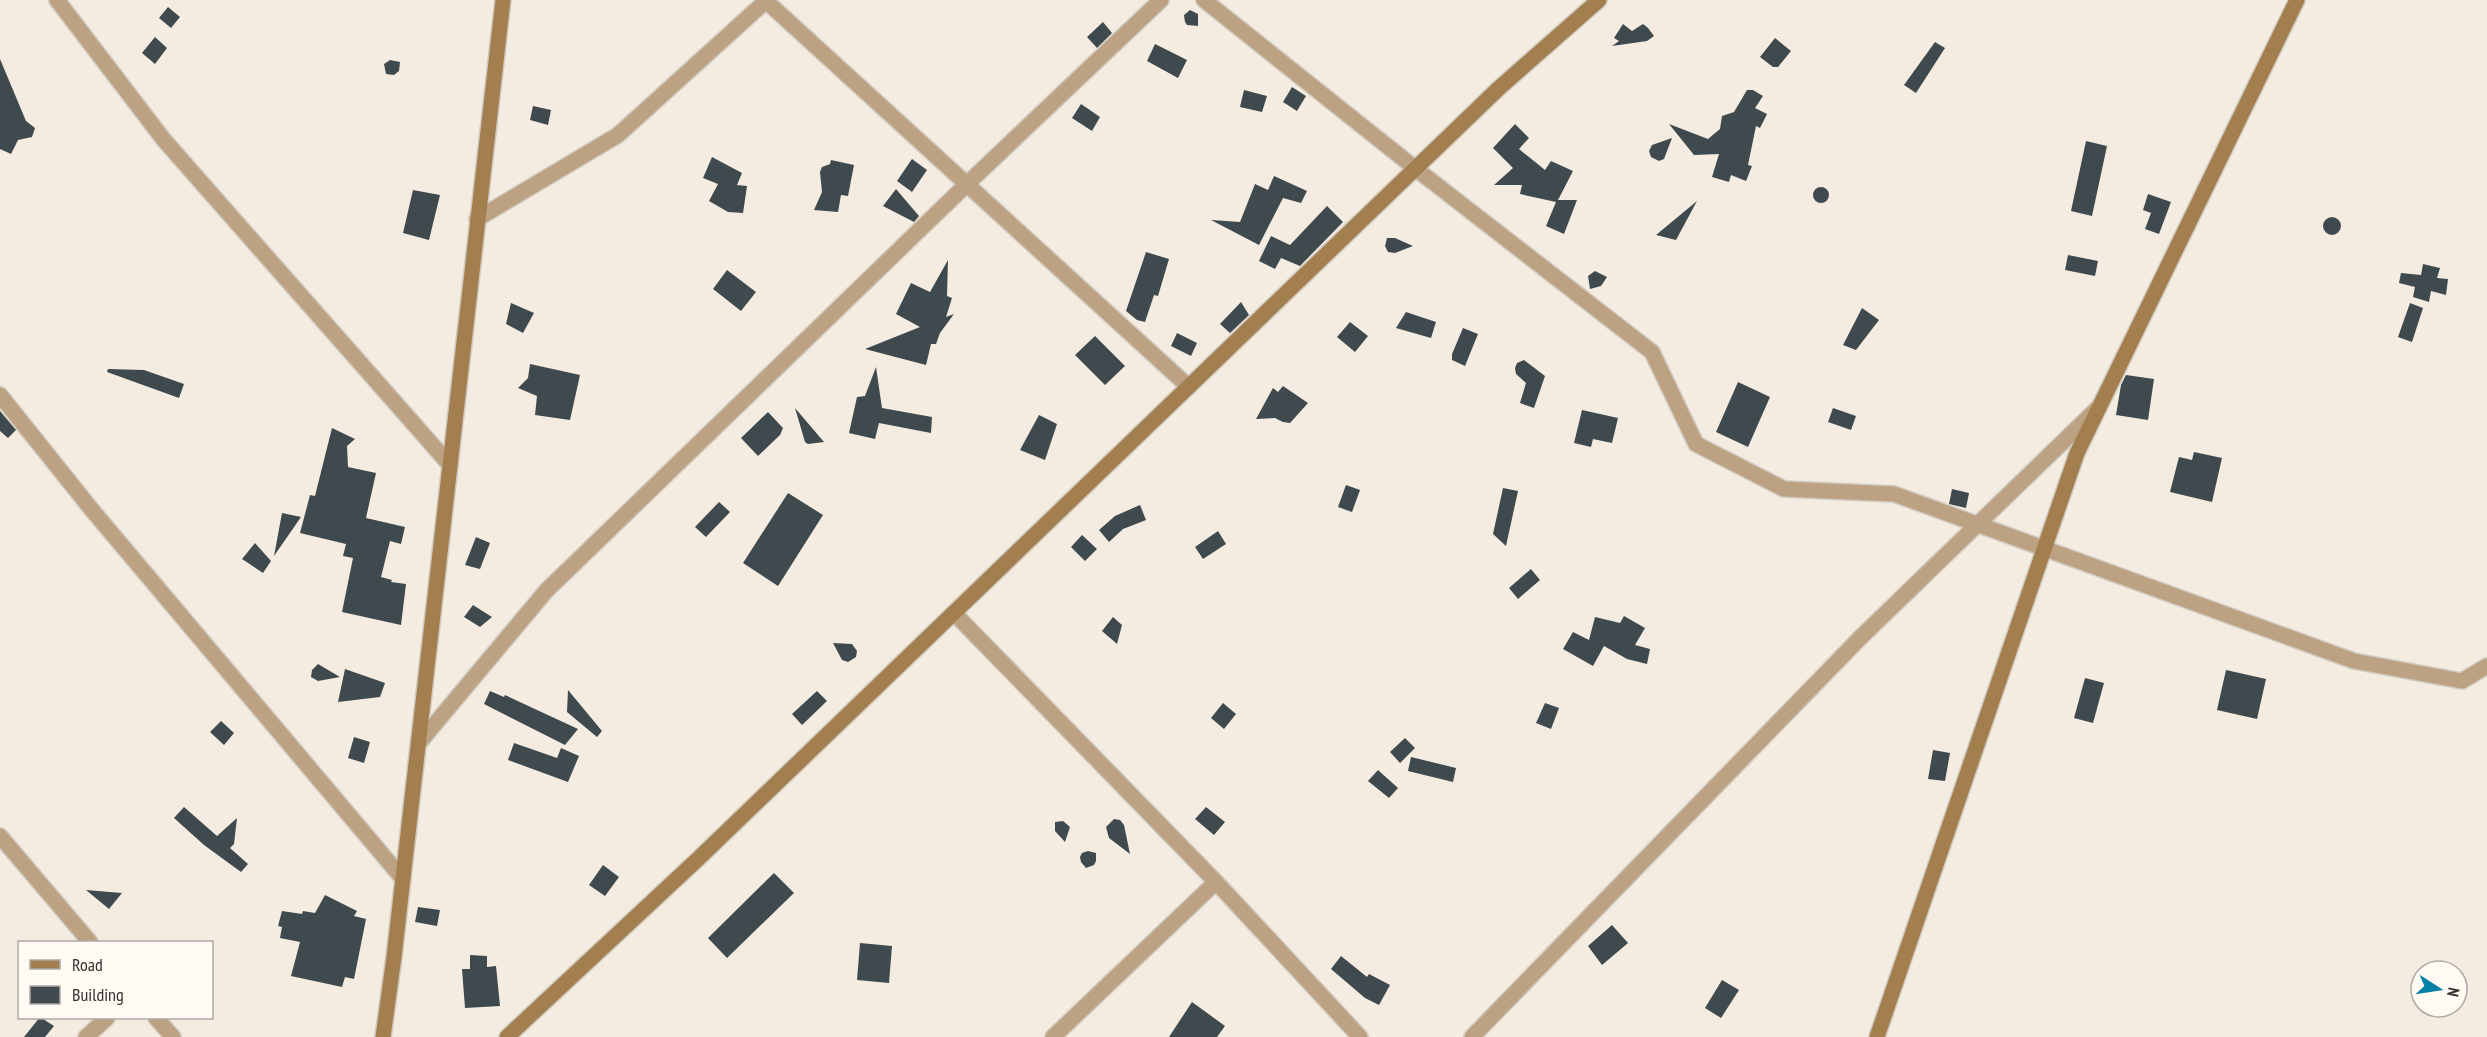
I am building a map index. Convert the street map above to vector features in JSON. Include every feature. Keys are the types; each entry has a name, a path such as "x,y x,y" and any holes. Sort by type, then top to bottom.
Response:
{"street":[{"path":"57,0 164,140 450,465"},
{"path":"383,1037 419,743 503,0"},
{"path":"419,743 546,591 1161,0"},
{"path":"1204,0 1416,169 1652,352 1696,444 1784,489 1894,494 2354,662 2462,681 2487,666"},
{"path":"507,1037 699,858 1498,89 1599,0"},
{"path":"1877,1037 2078,453 2296,0"},
{"path":"477,219 618,135 767,1 1189,387"},
{"path":"0,395 92,510 403,879"},
{"path":"1472,1037 1861,637 2100,406"},
{"path":"954,613 1216,882 1360,1037"},
{"path":"0,836 89,941"},
{"path":"1053,1037 1216,882"},
{"path":"87,1037 105,1019"},
{"path":"158,1019 173,1037"}],"building":[{"path":"168,7 180,17 171,28 159,18"},
{"path":"1190,10 1198,14 1198,26 1187,25 1185,22 1184,15"},
{"path":"1103,22 1112,33 1097,48 1087,37"},
{"path":"1623,24 1632,31 1643,24 1654,36 1647,41 1612,46 1619,41 1614,38"},
{"path":"155,37 167,48 155,64 142,53"},
{"path":"1775,38 1791,51 1778,67 1773,67 1760,57"},
{"path":"1935,42 1945,48 1916,93 1904,85"},
{"path":"1155,44 1187,60 1178,78 1147,61"},
{"path":"0,59 26,121 35,128 32,137 18,140 11,154 0,149"},
{"path":"390,60 400,62 399,71 394,75 386,74 384,64"},
{"path":"1292,87 1306,96 1297,111 1283,102"},
{"path":"1244,90 1267,96 1262,112 1240,107"},
{"path":"1747,90 1753,90 1763,96 1755,108 1767,114 1760,128 1756,126 1748,165 1752,166 1746,181 1731,175 1729,182 1712,177 1719,154 1694,155 1669,124 1708,139 1720,129 1722,116 1734,112"},
{"path":"1081,104 1100,117 1092,131 1072,118"},
{"path":"533,106 551,110 548,125 530,120"},
{"path":"1515,124 1529,138 1519,149 1545,170 1551,161 1573,171 1558,200 1577,200 1564,234 1546,226 1556,202 1520,194 1522,185 1494,185 1513,168 1493,148"},
{"path":"1672,138 1664,159 1659,161 1651,157 1649,151 1652,145"},
{"path":"2086,141 2107,146 2092,216 2071,211"},
{"path":"712,157 742,173 737,185 747,186 743,213 728,212 709,201 718,184 703,178"},
{"path":"912,159 927,170 912,192 897,181"},
{"path":"831,160 854,165 848,196 841,195 838,212 814,210 822,192 820,172 822,167 830,164"},
{"path":"1274,176 1307,191 1301,203 1283,198 1259,245 1211,220 1240,222 1255,184 1268,190"},
{"path":"1821,187 1829,195 1821,203 1813,195"},
{"path":"896,189 919,216 914,222 883,206"},
{"path":"413,190 440,195 429,240 403,233"},
{"path":"2148,194 2171,202 2159,234 2145,229 2151,213 2143,210"},
{"path":"1697,201 1676,240 1656,235"},
{"path":"1327,206 1343,222 1300,266 1281,258 1275,269 1259,261 1271,236 1290,245"},
{"path":"2332,217 2338,220 2341,226 2338,232 2332,235 2326,232 2323,226 2326,220"},
{"path":"1387,238 1395,238 1413,246 1395,253 1388,252 1385,246"},
{"path":"1146,252 1169,259 1158,296 1154,295 1145,322 1137,320 1126,311"},
{"path":"2068,255 2098,261 2095,276 2065,270"},
{"path":"948,260 947,296 952,298 946,317 954,314 940,333 936,344 931,344 926,365 865,349 920,327 896,314 911,283 930,292"},
{"path":"2423,264 2440,268 2437,278 2448,279 2446,295 2431,291 2429,302 2413,297 2415,287 2399,283 2401,273 2421,275"},
{"path":"727,270 756,292 741,311 713,289"},
{"path":"1595,271 1607,277 1601,286 1590,289 1588,276"},
{"path":"1241,302 1249,315 1230,333 1220,324"},
{"path":"511,303 534,313 523,333 506,324"},
{"path":"2410,303 2423,308 2412,342 2398,337"},
{"path":"1862,308 1879,320 1856,350 1843,345"},
{"path":"1406,312 1436,322 1431,338 1396,328"},
{"path":"1350,322 1368,336 1355,352 1337,337"},
{"path":"1463,328 1478,334 1465,366 1452,360 1452,354"},
{"path":"1177,333 1197,343 1191,356 1171,346"},
{"path":"1095,336 1125,366 1105,385 1075,355"},
{"path":"1524,360 1545,376 1534,408 1520,403 1526,383 1516,374 1515,368 1517,363"},
{"path":"530,364 580,375 570,420 535,415 537,396 518,388 528,378"},
{"path":"876,367 882,408 932,417 931,433 879,423 875,439 849,433 857,397 865,396"},
{"path":"108,369 144,370 184,384 179,398 107,372"},
{"path":"2126,375 2154,379 2148,420 2116,415 2121,385"},
{"path":"1738,382 1770,397 1748,447 1716,432"},
{"path":"1283,386 1308,403 1290,423 1275,418 1256,419 1273,388 1278,392"},
{"path":"795,408 824,442 808,444 805,442"},
{"path":"1833,408 1856,416 1851,430 1828,422"},
{"path":"1582,410 1618,418 1612,443 1593,439 1591,447 1574,443"},
{"path":"0,411 16,430 8,438 0,431"},
{"path":"768,412 783,428 780,435 758,456 741,438"},
{"path":"1039,415 1057,424 1045,460 1020,450"},
{"path":"332,428 355,439 347,446 348,467 376,473 366,518 405,527 401,544 390,541 381,577 392,580 391,582 406,584 401,625 342,612 353,558 343,556 346,544 300,533 310,495 315,496"},
{"path":"2194,452 2222,458 2212,502 2170,492 2179,457 2192,460"},
{"path":"1346,485 1360,490 1352,512 1338,507"},
{"path":"1503,488 1518,491 1506,546 1493,534"},
{"path":"1952,489 1969,493 1966,508 1949,504"},
{"path":"788,493 823,515 778,586 743,563"},
{"path":"719,502 730,512 706,537 695,527"},
{"path":"1140,505 1146,520 1123,529 1109,542 1099,530 1115,516"},
{"path":"282,513 301,517 274,556"},
{"path":"1218,531 1226,544 1203,559 1195,547"},
{"path":"1082,535 1097,549 1085,561 1071,547"},
{"path":"476,537 490,543 480,569 465,565"},
{"path":"255,543 271,561 263,573 242,559"},
{"path":"1531,569 1540,580 1518,599 1509,588"},
{"path":"473,605 492,617 480,627 464,617"},
{"path":"1624,616 1645,628 1635,645 1650,649 1647,664 1627,659 1604,646 1593,666 1563,649 1573,632 1589,640 1595,617 1620,623"},
{"path":"1113,617 1122,625 1117,644 1102,631"},
{"path":"833,643 852,644 857,651 856,657 848,662 842,660"},
{"path":"318,664 340,677 318,681 311,677 312,670"},
{"path":"345,669 385,683 380,697 338,702"},
{"path":"2226,670 2266,679 2257,719 2217,710"},
{"path":"2085,678 2104,683 2093,723 2074,718"},
{"path":"568,690 602,731 597,737 567,712"},
{"path":"490,691 504,697 505,695 578,729 565,745 484,704"},
{"path":"817,691 827,701 802,725 792,714"},
{"path":"1223,703 1236,714 1224,729 1211,718"},
{"path":"1545,703 1559,708 1551,729 1536,723"},
{"path":"221,721 234,733 224,745 210,732"},
{"path":"354,737 370,742 364,763 348,758"},
{"path":"1405,738 1415,748 1400,763 1390,752"},
{"path":"514,743 557,758 561,748 579,756 568,782 508,760"},
{"path":"1933,750 1950,753 1945,781 1928,779"},
{"path":"1411,757 1456,768 1453,782 1408,771"},
{"path":"1378,770 1398,788 1389,798 1368,781"},
{"path":"184,807 217,836 237,818 234,844 230,848 248,864 241,872 204,845 174,818"},
{"path":"1206,807 1225,822 1214,835 1195,819"},
{"path":"1114,819 1120,820 1124,825 1130,854 1109,838 1106,827"},
{"path":"1063,821 1070,827 1065,842 1055,831 1055,822"},
{"path":"1088,851 1096,853 1096,861 1094,865 1086,868 1080,857 1082,853"},
{"path":"603,865 619,877 605,896 589,885"},
{"path":"774,873 794,893 727,958 708,938"},
{"path":"86,890 122,893 109,909"},
{"path":"325,895 357,911 354,916 366,919 354,979 345,977 342,987 291,976 300,942 280,938 282,927 278,926 282,911 315,913"},
{"path":"418,907 440,910 437,926 415,922"},
{"path":"1612,925 1628,943 1602,965 1588,946"},
{"path":"860,943 892,946 889,983 857,980"},
{"path":"470,955 487,956 487,967 496,966 500,1006 465,1008 462,969 470,969"},
{"path":"1341,956 1367,977 1369,974 1390,985 1379,1005 1365,998 1331,969"},
{"path":"1722,980 1739,990 1721,1018 1705,1008"},
{"path":"1192,1002 1225,1026 1217,1037 1169,1037"},
{"path":"38,1019 43,1019 54,1026 45,1037 24,1037"}]}
